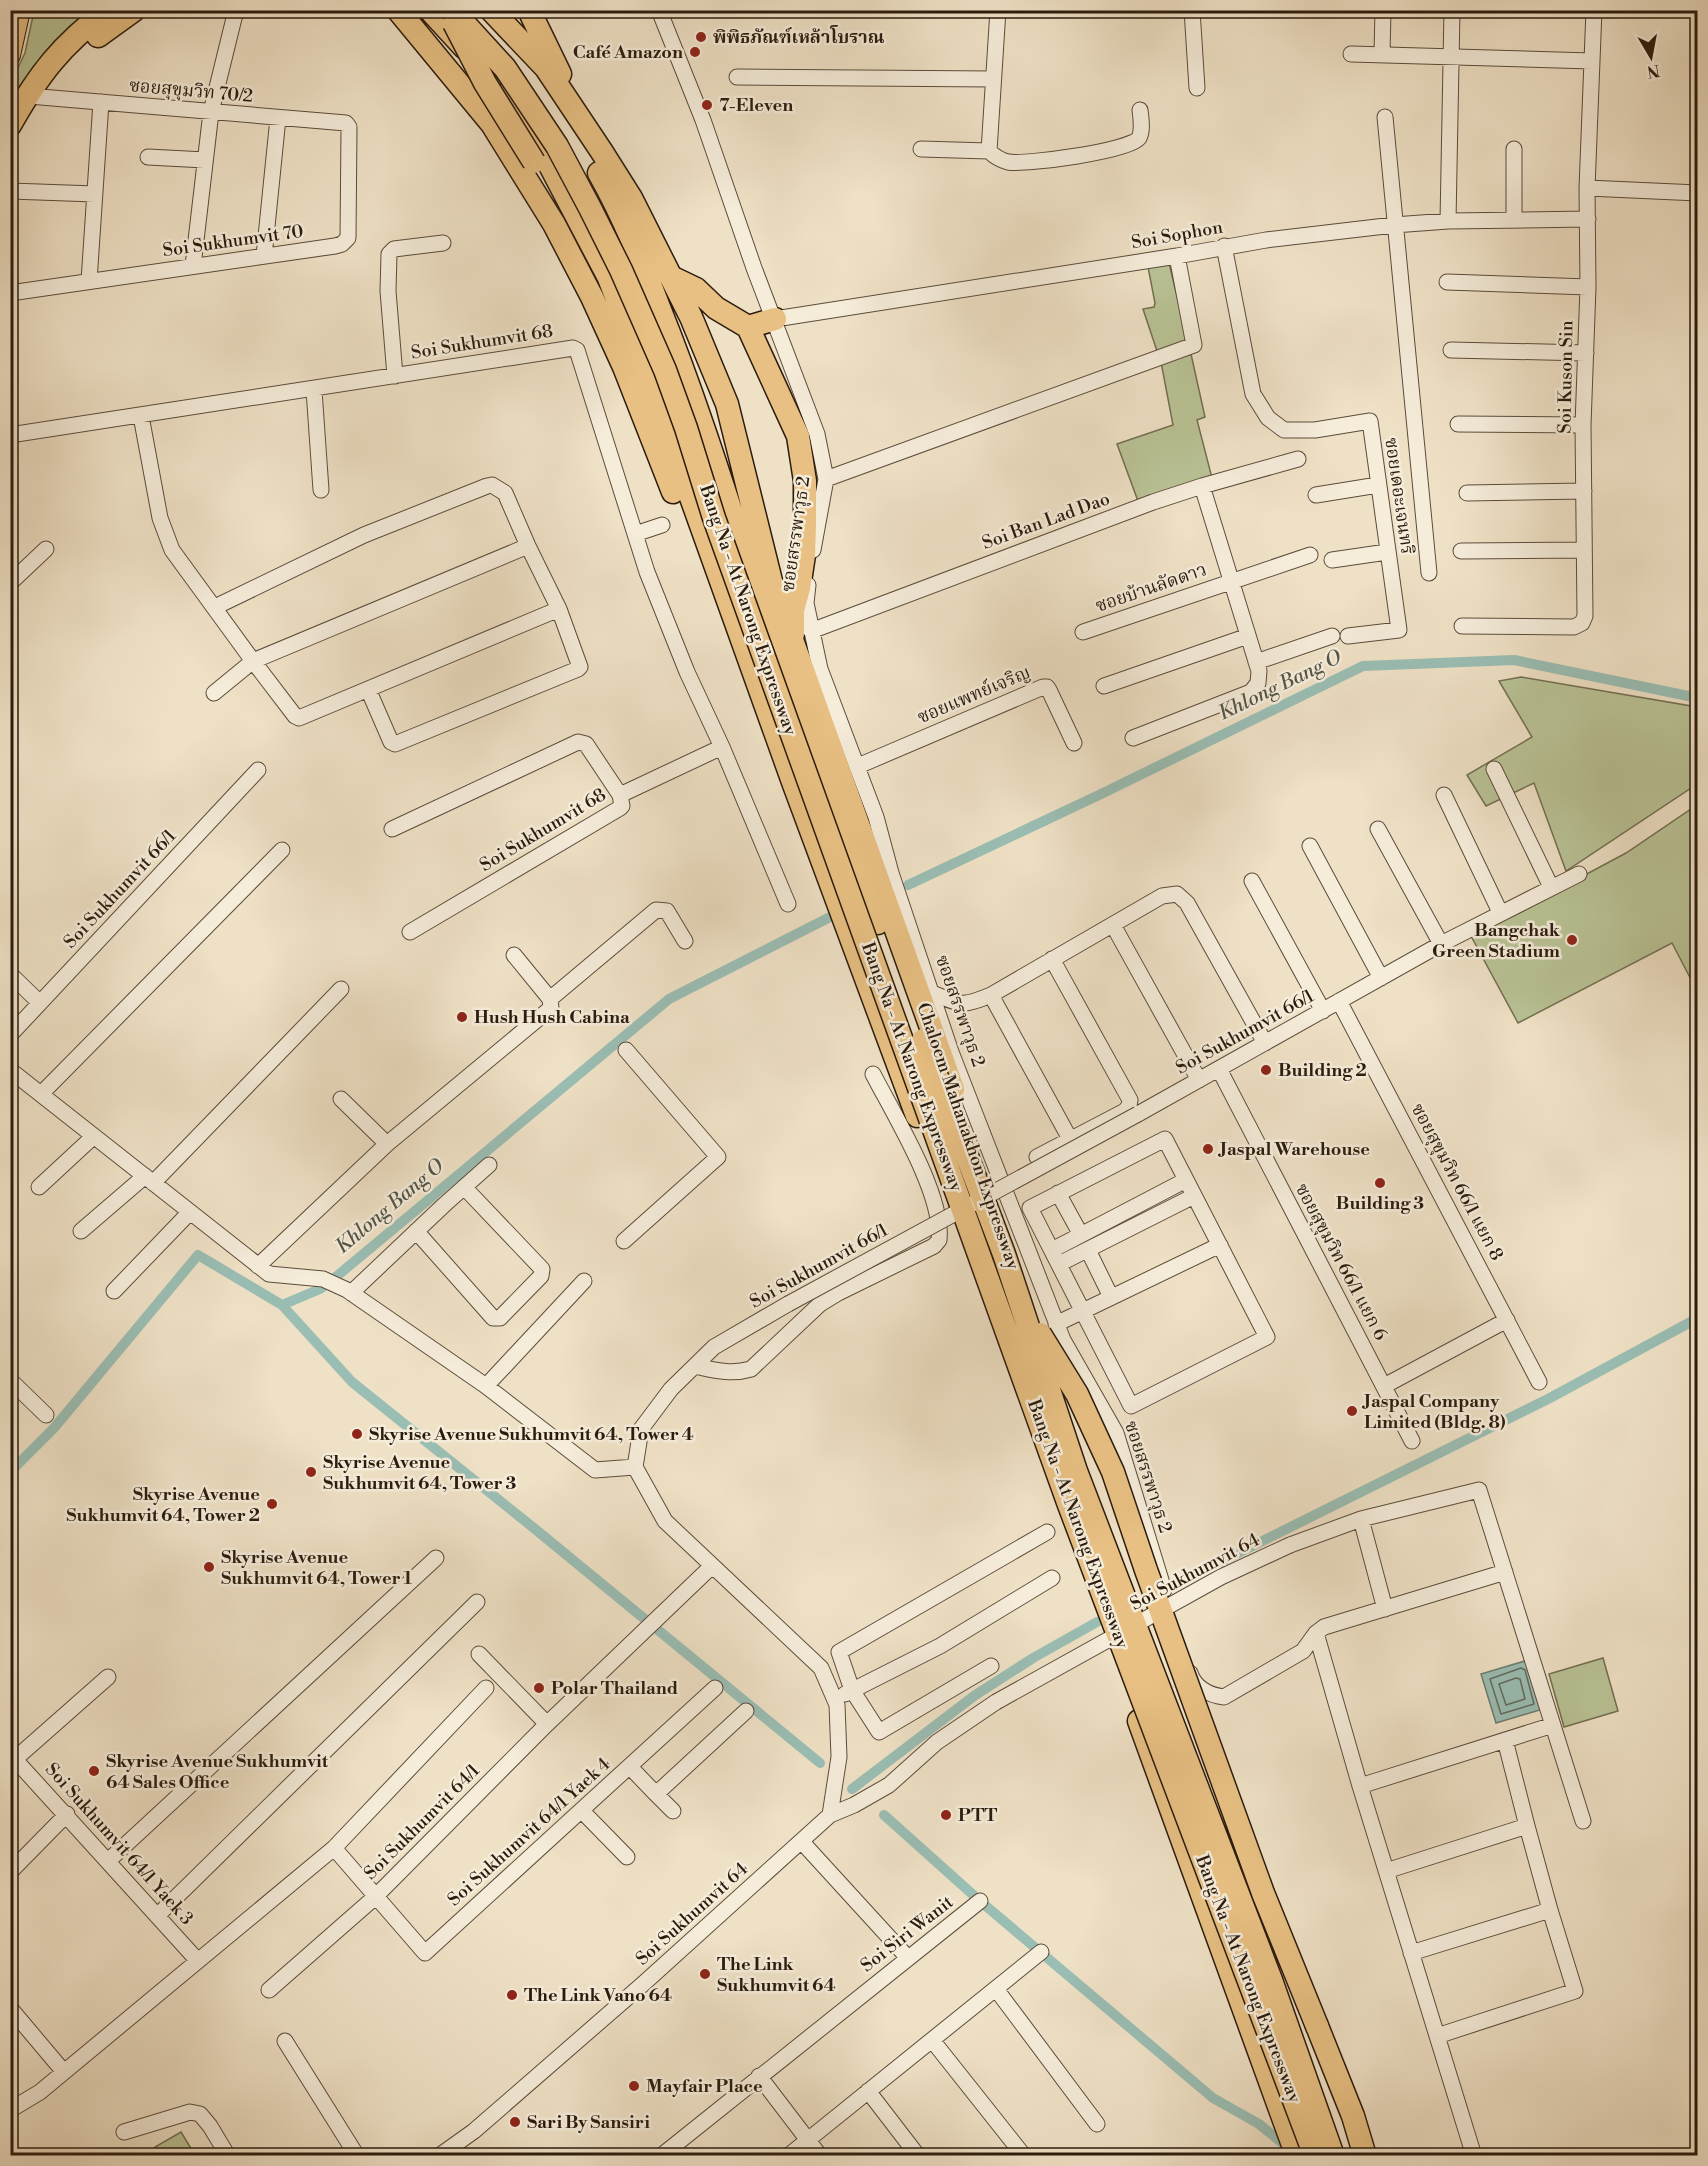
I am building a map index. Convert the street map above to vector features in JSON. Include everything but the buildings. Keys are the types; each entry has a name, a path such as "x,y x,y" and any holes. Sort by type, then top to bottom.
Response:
{"highway":[{"path":"10,125 44,69 59,51 108,10"},
{"path":"29,96 83,47 134,10"},
{"path":"398,10 492,124 554,224 592,297 624,367 678,504 730,606"},
{"path":"430,10 496,82 545,156 609,278 636,348"},
{"path":"450,10 485,83 534,162 636,348"},
{"name":"Bang Na - At Narong Expressway","path":"450,10 505,68 557,146 616,259 665,370 714,518 1069,1505 1315,2156"},
{"name":"Bang Na - At Narong Expressway","path":"484,10 524,57 575,132 612,196 641,260 708,439 755,587 840,827 955,1119 1021,1302 1076,1471 1263,1958 1333,2156"},
{"path":"491,10 546,68"},
{"path":"513,10 546,68 587,130"},
{"path":"529,10 587,130"},
{"name":"Chaloem Mahanakhon Expressway","path":"587,130 631,198 691,317 727,404 771,581 793,646 928,1018 1030,1316 1077,1464 1324,2156"},
{"path":"671,277 696,289 716,308 748,327 798,436 805,480 804,555 793,610 793,646"},
{"path":"748,327 775,319"},
{"name":"Chaloem Mahanakhon Expressway","path":"636,348 793,782 1064,1511 1297,2156"},
{"path":"1021,1302 1077,1394 1113,1472 1146,1570 1263,1893 1353,2116 1365,2156"}],"main road":[{"path":"10,55 20,10"}],"street":[{"path":"193,266 211,112 236,10"},
{"name":"ซอยสรรพาวุธ 2","path":"659,10 703,120 754,268 817,434 826,479 813,545 806,603 820,669 876,818 891,873 951,1052 1063,1340 1116,1433 1192,1679 1212,1696 1224,1697 1303,1651 1324,1628 1505,1572"},
{"path":"988,151 998,10"},
{"path":"1192,10 1197,88"},
{"path":"1382,54 1383,10"},
{"path":"1448,220 1452,10"},
{"name":"Soi Kuson Sin","path":"1462,626 1574,627 1582,622 1585,616 1583,425 1588,287 1587,188 1594,10"},
{"path":"1351,54 1592,61"},
{"path":"737,77 993,79"},
{"name":"ซอยสุขุมวิท 70/2","path":"29,96 346,123 349,127"},
{"path":"89,281 101,102"},
{"path":"921,149 988,151 996,158 1010,162 1071,157 1130,145 1139,137 1142,124 1140,110"},
{"path":"1385,117 1429,573"},
{"path":"264,256 278,118"},
{"name":"Soi Sukhumvit 70","path":"10,292 342,244 348,238 349,127"},
{"path":"1514,149 1514,220"},
{"path":"148,158 205,160"},
{"path":"1587,188 1698,193"},
{"path":"10,191 95,194"},
{"name":"Soi Sophon","path":"775,319 1177,256 1224,246 1394,225 1448,220 1588,219"},
{"path":"395,376 388,291 389,254 394,249 443,243"},
{"name":"ซอยเดอะเจนทริ","path":"1224,246 1253,394 1268,417 1284,430 1315,430 1370,421 1399,630 1348,636"},
{"path":"826,479 1194,345 1177,256"},
{"path":"1448,282 1588,287"},
{"name":"Soi Sukhumvit 68","path":"10,435 314,390 573,348 577,350 647,572 678,650 722,747 788,904"},
{"path":"1451,350 1586,353"},
{"path":"314,390 321,490"},
{"path":"141,416 160,518 172,550 253,661 295,716 299,718 559,609"},
{"path":"1458,424 1583,425"},
{"name":"Soi Ban Lad Dao","path":"811,631 1142,506 1202,486 1298,459"},
{"path":"215,607 364,535 487,486 492,485 505,493 559,609 580,663 578,669 394,744 391,742 368,689"},
{"path":"1316,495 1378,485"},
{"name":"ซอยบ้านลัดดาว","path":"1133,738 1251,692 1256,688 1259,678 1202,486"},
{"path":"1467,493 1584,491"},
{"path":"635,534 662,525"},
{"path":"214,693 253,661 528,546"},
{"path":"10,583 46,549"},
{"path":"1461,551 1584,550"},
{"path":"1332,560 1387,552"},
{"name":"ซอยบ้านลัดดาว","path":"1083,632 1310,555"},
{"path":"1104,686 1248,636"},
{"path":"1256,662 1332,636"},
{"name":"ซอยแพทย์เจริญ","path":"858,766 1043,687 1049,690 1074,743"},
{"path":"392,829 578,742 586,744 620,795"},
{"name":"Soi Sukhumvit 68","path":"410,932 616,810 621,806 620,795 722,747"},
{"path":"1494,769 1551,887"},
{"name":"Soi Sukhumvit 66/1","path":"10,1035 258,770"},
{"path":"1444,795 1500,912"},
{"path":"1378,829 1441,944"},
{"path":"1310,846 1381,978"},
{"path":"41,1094 282,850"},
{"name":"Soi Sukhumvit 66/1","path":"635,1467 641,1429 671,1389 714,1347 1441,944 1500,912 1579,874"},
{"path":"1252,880 1323,1011"},
{"path":"932,993 956,1003 971,1003 991,995 1162,896 1177,894 1187,903 1265,1043"},
{"path":"550,999 656,910 667,911 685,941"},
{"path":"1113,925 1199,1080"},
{"path":"258,1266 387,1143 551,1008 550,999 513,955"},
{"path":"1037,1157 1125,1111 1130,1100 1052,959"},
{"path":"10,974 40,1003"},
{"path":"81,1230 149,1180 341,989"},
{"path":"991,995 1071,1139"},
{"name":"ซอยสุขุมวิท 66/1 แยก 8","path":"1339,1001 1539,1382"},
{"path":"624,1241 718,1156 626,1050"},
{"name":"ซอยสุขุมวิท 66/1 แยก 6","path":"1219,1069 1412,1441"},
{"path":"10,1070 269,1274 323,1279 349,1291 486,1386 595,1470 635,1467 665,1521 820,1668 837,1705 839,1758 830,1815"},
{"path":"695,1366 727,1372 751,1369 820,1304 934,1246 939,1240 938,1216 921,1168 873,1074"},
{"path":"341,1099 387,1143"},
{"path":"39,1187 94,1136"},
{"path":"1165,1139 1266,1337 1131,1406 1030,1208 1058,1193 1165,1139"},
{"path":"349,1291 489,1165"},
{"path":"1052,1250 1186,1180"},
{"path":"416,1231 493,1318 500,1318 541,1276 542,1269 464,1187"},
{"path":"1058,1193 1081,1235"},
{"path":"1059,1264 1194,1196"},
{"path":"114,1290 190,1212"},
{"path":"1056,1323 1220,1245"},
{"path":"1088,1250 1111,1297"},
{"path":"486,1386 584,1281"},
{"path":"1384,1386 1507,1320"},
{"path":"10,1380 46,1415"},
{"name":"Soi Sukhumvit 64","path":"447,2153 483,2124 830,1815 854,1805 889,1785 937,1742 996,1702 1221,1577 1290,1545 1361,1519 1479,1490 1505,1572"},
{"path":"1361,1519 1385,1609"},
{"path":"991,1666 879,1732 852,1690 839,1652 1047,1532"},
{"path":"108,1861 436,1558"},
{"name":"Soi Sukhumvit 64/1","path":"334,1848 374,1898 547,1724 712,1566"},
{"path":"1505,1572 1583,1821"},
{"path":"835,1699 939,1646 1052,1578"},
{"path":"157,1916 477,1602"},
{"path":"1317,1633 1360,1786 1474,2156"},
{"path":"479,1654 547,1724"},
{"path":"13,1756 108,1677"},
{"path":"10,2110 40,2092 334,1848 486,1688"},
{"name":"Soi Sukhumvit 64/1 Yaek 4","path":"374,1898 425,1953 715,1688"},
{"path":"656,1794 746,1711"},
{"path":"1360,1786 1553,1725"},
{"path":"1437,2037 1575,1991 1550,1910 1505,1740"},
{"name":"Soi Sukhumvit 64/1 Yaek 3","path":"13,1756 198,1961"},
{"path":"630,1767 673,1811"},
{"path":"582,1811 627,1857"},
{"path":"10,1872 67,1814"},
{"path":"1386,1871 1527,1826"},
{"path":"802,1842 908,1958"},
{"path":"269,1990 374,1898"},
{"name":"Soi Siri Wanit","path":"661,2156 980,1901"},
{"path":"1411,1953 1550,1910"},
{"path":"788,2156 1041,1952"},
{"path":"996,1989 1096,2124"},
{"path":"10,2008 64,2072"},
{"path":"932,2040 1024,2156"},
{"path":"285,2041 357,2156"},
{"path":"759,2076 820,2156"},
{"path":"868,2091 918,2156"},
{"path":"124,2132 190,2112 200,2114 228,2156"}],"green space":[{"path":"34,11 97,11 22,87 12,88 11,82 25,53"},
{"path":"1169,263 1187,338 1185,342 1157,351 1143,309 1154,307 1155,303 1148,267"},
{"path":"1191,354 1205,417 1197,420 1212,478 1138,501 1117,444 1173,425 1161,362"},
{"path":"1521,677 1697,707 1697,784 1566,871 1534,783 1486,806 1467,775 1532,737 1499,681"},
{"name":"Bangchak Green Stadium","path":"1697,805 1697,991 1672,943 1518,1023 1471,936 1626,853"},
{"path":"1603,1658 1618,1711 1564,1727 1549,1674"},
{"path":"181,2132 195,2155 160,2155 155,2147"}],"water":[{"path":"1528,1660 1543,1709 1496,1723 1481,1674"}],"waterway":[{"name":"Khlong Bang O","path":"908,885 1363,666 1514,660 1698,698"},
{"name":"Khlong Bang O","path":"10,1472 54,1428 198,1255 282,1305 320,1289 669,999 834,915"},
{"path":"282,1305 352,1382 820,1763"},
{"path":"1172,1586 1548,1399 1698,1318"},
{"path":"852,1789 974,1696 1033,1658 1097,1622"},
{"path":"884,1815 980,1901 1213,2098 1259,2124 1286,2146"}],"place":[{"name":"พิพิธภัณฑ์เหล้าโบราณ","path":"701,37"},
{"name":"Café Amazon","path":"695,52"},
{"name":"7-Eleven","path":"707,105"},
{"name":"Bangchak Green Stadium","path":"1572,940"},
{"name":"Hush Hush Cabina","path":"462,1017"},
{"name":"Building 2","path":"1266,1070"},
{"name":"Jaspal Warehouse","path":"1208,1149"},
{"name":"Building 3","path":"1380,1183"},
{"name":"Jaspal Company Limited (Bldg. 8)","path":"1352,1411"},
{"name":"Skyrise Avenue Sukhumvit 64, Tower 4","path":"357,1434"},
{"name":"Skyrise Avenue Sukhumvit 64, Tower 3","path":"311,1472"},
{"name":"Skyrise Avenue Sukhumvit 64, Tower 2","path":"272,1504"},
{"name":"Skyrise Avenue Sukhumvit 64, Tower 1","path":"209,1567"},
{"name":"Polar Thailand","path":"539,1688"},
{"name":"Skyrise Avenue Sukhumvit 64 Sales Office","path":"94,1771"},
{"name":"PTT","path":"946,1815"},
{"name":"The Link Sukhumvit 64","path":"705,1974"},
{"name":"The Link Vano 64","path":"512,1995"},
{"name":"Mayfair Place","path":"634,2086"},
{"name":"Sari By Sansiri","path":"515,2122"}]}
